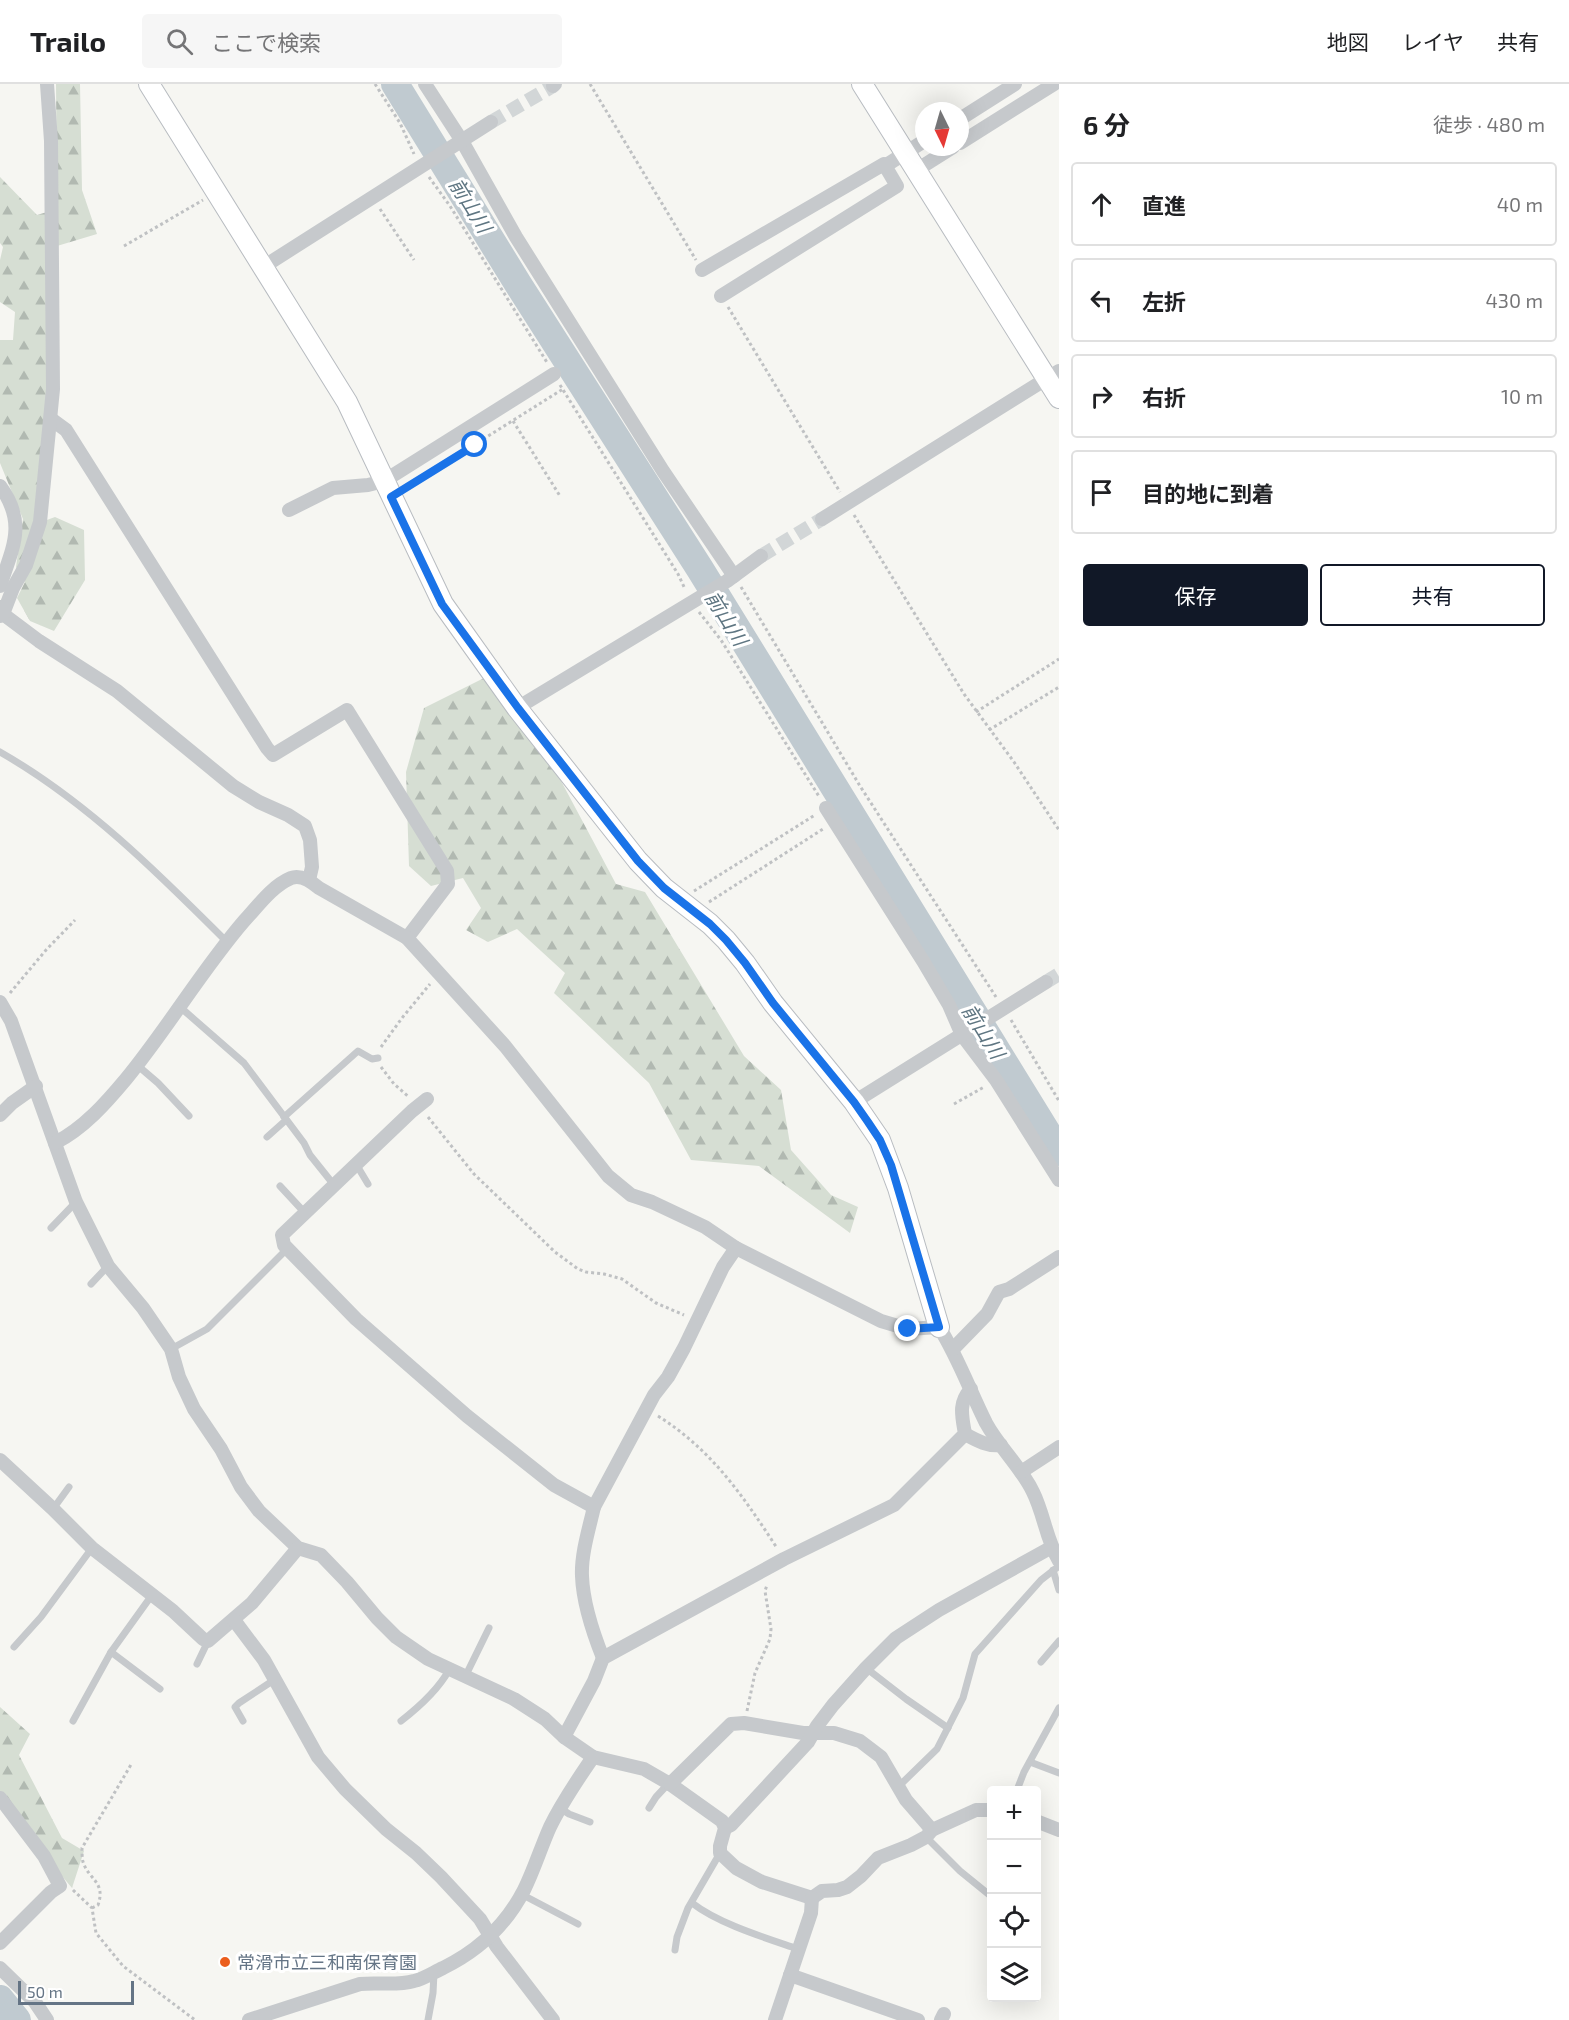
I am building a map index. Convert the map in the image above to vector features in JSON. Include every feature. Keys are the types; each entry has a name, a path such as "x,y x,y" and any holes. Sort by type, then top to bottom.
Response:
{"street":[{"path":"47,84 51,181 53,389 51,419 40,522 26,565 1,612 39,641 117,691 233,786 259,802 288,814 305,826 310,840 312,867 309,880"},
{"path":"149,84 347,402 442,604 518,708 638,861 664,888 710,924 745,963 773,1003 854,1102 880,1140 891,1165 939,1327 953,1349 987,1424 1032,1489 1039,1506 1057,1561 917,1623 896,1638 833,1705 808,1742 725,1828 720,1853 736,1868 762,1882 812,1898"},
{"path":"425,84 457,144 730,578"},
{"path":"862,84 915,171 1053,375 1059,398"},
{"path":"969,113 1015,84"},
{"path":"969,137 1054,84"},
{"path":"263,267 491,122"},
{"path":"702,270 884,164 885,166 915,146"},
{"path":"915,171 939,156"},
{"path":"721,296 897,186 885,166"},
{"path":"289,510 333,488 368,485 387,489 554,375"},
{"path":"822,519 1053,375"},
{"path":"51,419 66,430 192,632 273,755 347,710 447,871 448,884 407,938"},
{"path":"0,486 12,504 17,534 0,586"},
{"path":"518,708 695,600 761,556"},
{"path":"826,808 1059,1180"},
{"path":"55,1143 65,1138 99,1110 137,1065 226,942 275,888 297,876 309,880 407,938 506,1046 608,1176 631,1195 652,1202 705,1227 736,1248 881,1321 908,1329 939,1327"},
{"path":"854,1102 966,1033 998,1006 1046,982"},
{"path":"0,1002 11,1021 36,1086 50,1134 76,1202 108,1266 143,1308 171,1349 179,1377 194,1409 221,1449 241,1487 260,1511 298,1548 321,1555 396,1637 449,1670 514,1699 545,1719 564,1737 593,1757 644,1769 669,1783 722,1821 725,1828"},
{"path":"0,1115 12,1102 36,1086"},
{"path":"423,1103 282,1235 284,1245 356,1319 467,1416 554,1485 594,1507"},
{"path":"564,1737 594,1681 603,1658 586,1600 582,1577 594,1507 646,1409 684,1348 723,1268 736,1248"},
{"path":"953,1349 987,1314 999,1292 1059,1257"},
{"path":"965,1434 962,1414 963,1398 971,1389"},
{"path":"603,1658 784,1559 894,1505 965,1434"},
{"path":"965,1434 986,1444 1000,1445"},
{"path":"1021,1472 1059,1447"},
{"path":"0,1460 92,1548 208,1641 252,1603 298,1548"},
{"path":"234,1620 264,1660 318,1757 345,1789 441,1877 480,1919 497,1947 553,2020"},
{"path":"669,1783 731,1724 744,1723 814,1734 834,1733 847,1736 872,1748 882,1757 898,1787 929,1834"},
{"path":"249,2020 360,1984 416,1981 462,1959 491,1936 509,1914 521,1894 560,1808 593,1757"},
{"path":"0,1797 44,1856 60,1886 51,1892 0,1943"},
{"path":"812,1898 822,1891 847,1887 878,1858 911,1845 976,1809 987,1810"},
{"path":"1041,1823 1059,1830"},
{"path":"775,2020 811,1913 812,1898"},
{"path":"0,1968 35,2002 47,2020"},
{"path":"789,1975 918,2020"}],"lane":[{"path":"0,752 50,784 127,845 226,942"},
{"path":"180,1007 244,1063 334,1185"},
{"path":"267,1137 358,1051 372,1059 378,1058"},
{"path":"137,1065 158,1083 189,1116"},
{"path":"356,1164 368,1184"},
{"path":"280,1186 305,1213"},
{"path":"51,1228 76,1202"},
{"path":"171,1349 207,1329 287,1249"},
{"path":"91,1284 108,1266"},
{"path":"53,1509 69,1487"},
{"path":"14,1647 41,1617 92,1548"},
{"path":"1057,1561 1059,1590"},
{"path":"898,1787 937,1749 963,1698 975,1654 1057,1561"},
{"path":"73,1721 111,1652 152,1595"},
{"path":"465,1677 489,1628"},
{"path":"197,1664 208,1641"},
{"path":"1041,1662 1059,1641"},
{"path":"111,1652 160,1689"},
{"path":"866,1668 948,1728"},
{"path":"401,1721 438,1687 449,1670"},
{"path":"243,1721 235,1707 239,1702 274,1680"},
{"path":"1019,1786 1030,1762 1056,1720 1059,1708"},
{"path":"1030,1762 1059,1773"},
{"path":"649,1808 669,1783"},
{"path":"560,1808 590,1822"},
{"path":"929,1834 960,1871 988,1894"},
{"path":"675,1950 684,1919 720,1853"},
{"path":"521,1894 578,1923"},
{"path":"692,1904 702,1911 744,1929 798,1948"},
{"path":"428,2020 434,1973"}],"path":[{"path":"375,84 563,390 826,808 687,906"},
{"path":"590,84 702,270"},
{"path":"124,246 217,194"},
{"path":"373,197 414,260"},
{"path":"721,296 976,712 1014,762 1059,830"},
{"path":"387,489 513,421 563,390"},
{"path":"513,421 560,496"},
{"path":"730,578 998,1006"},
{"path":"976,712 1059,659"},
{"path":"989,730 1059,687"},
{"path":"687,906 834,822"},
{"path":"0,1002 75,920"},
{"path":"440,974 402,1018 377,1053 381,1067 394,1084 423,1103 474,1174 555,1252 578,1269 622,1279 656,1303 698,1319"},
{"path":"1010,1020 1059,1101"},
{"path":"954,1104 996,1080"},
{"path":"646,1409 691,1439 711,1459 739,1491 784,1559 783,1568 766,1586 770,1639 755,1673 744,1723"},
{"path":"92,1908 98,1905 100,1889 83,1863 82,1848 132,1763"},
{"path":"60,1886 74,1890 92,1908 96,1933 123,1966 195,2020"}],"green space":[{"path":"56,84 80,84 82,190 97,234 47,249 49,391 36,524 55,517 84,530 85,580 54,631 30,621 17,598 25,582 16,567 23,519 0,463 0,340 13,340 15,312 0,302 0,260 3,247 0,243 0,177 37,215 57,209"},
{"path":"484,678 560,779 616,884 645,892 744,1056 781,1090 791,1150 831,1195 858,1207 850,1233 759,1166 691,1160 649,1083 554,993 565,973 517,929 488,942 466,930 481,908 463,878 431,886 409,866 406,772 424,708"},
{"path":"0,1707 30,1734 19,1755 62,1838 84,1851 72,1888 0,1802"}],"waterway":[{"name":"前山川","path":"395,84 518,284 700,569 1059,1152"},
{"path":"0,1999 17,2020"}],"tunnel":[{"path":"491,122 553,86"},
{"path":"761,556 822,519"},
{"path":"1046,982 1059,974"}],"place":[{"name":"常滑市立三和南保育園","path":"225,1962"}],"route":[{"path":"475,445 391,497 442,604 518,708 638,861 664,888 710,924 726,940 773,1003 854,1102 880,1140 891,1165 939,1327 908,1329"}]}
